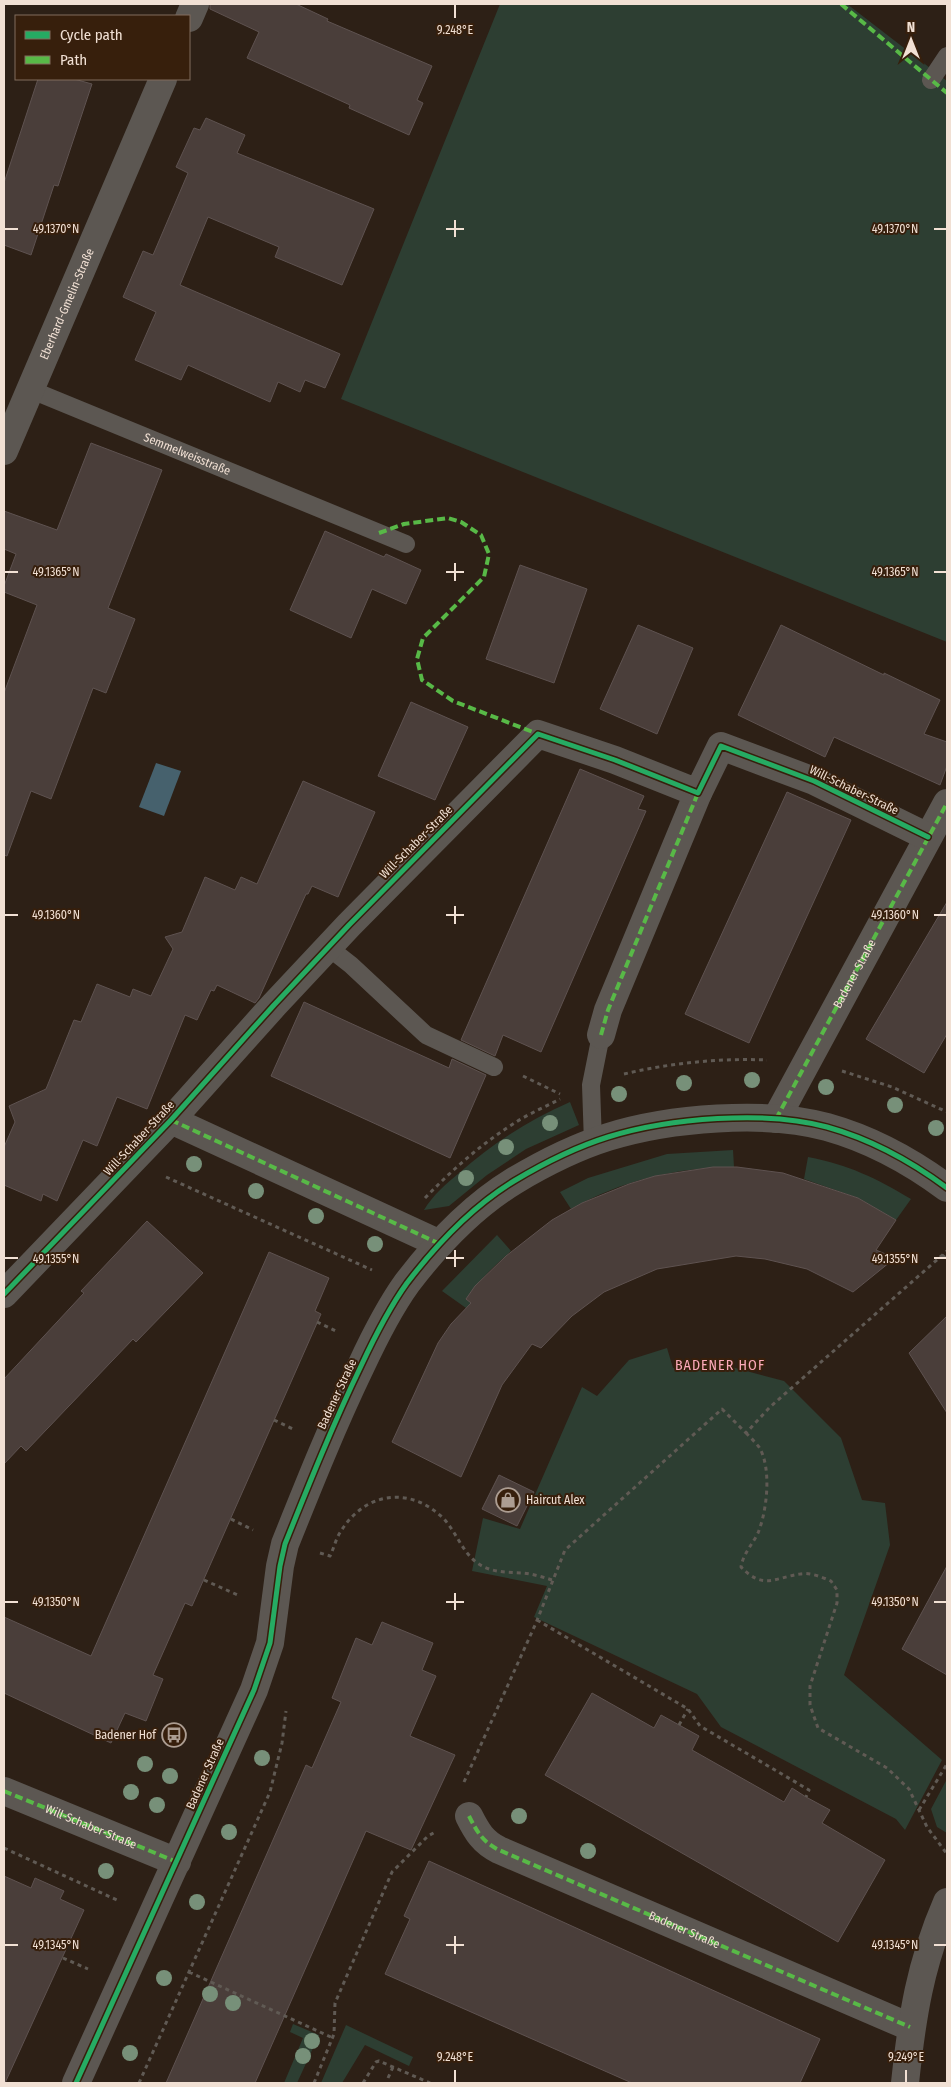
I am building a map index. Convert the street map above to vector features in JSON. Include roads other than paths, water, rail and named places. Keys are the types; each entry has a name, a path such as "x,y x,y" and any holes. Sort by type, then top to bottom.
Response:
{"street":[{"path":"190,16 195,4"},
{"name":"Eberhard-Gmelin-Straße","path":"29,389 163,80"},
{"path":"4,451 29,389"},
{"name":"Will-Schaber-Straße","path":"4,1294 171,1120 328,947 538,734 616,760 698,793 721,746 814,780 928,837"},
{"path":"602,1035 608,1010 698,793"},
{"name":"Badener Straße","path":"776,1119 947,803"},
{"name":"Badener Straße","path":"76,2083 254,1690 270,1644 285,1544 338,1414 376,1335 406,1284 440,1244 475,1210 513,1182 560,1155 609,1137 662,1125 718,1119 776,1119 827,1127 882,1148 933,1177 947,1188"},
{"name":"Will-Schaber-Straße","path":"171,1120 440,1244"},
{"name":"Will-Schaber-Straße","path":"4,1791 177,1862"},
{"name":"Badener Straße","path":"469,1816 481,1838 487,1844 499,1850 910,2027"},
{"path":"905,2083 910,2027 925,1962 932,1935 947,1902"}],"lane":[{"path":"931,80 947,56"},
{"name":"Semmelweisstraße","path":"29,389 406,544"},
{"path":"328,947 352,965 426,1035 494,1067"},
{"path":"593,1143 591,1085 602,1035"}],"water":[{"path":"156,763 181,771 164,816 139,807"}],"place":[{"name":"Haircut Alex","path":"508,1500"},
{"name":"Badener Hof","path":"174,1735"}],"district":[{"name":"BADENER HOF","path":"720,1365"}]}
